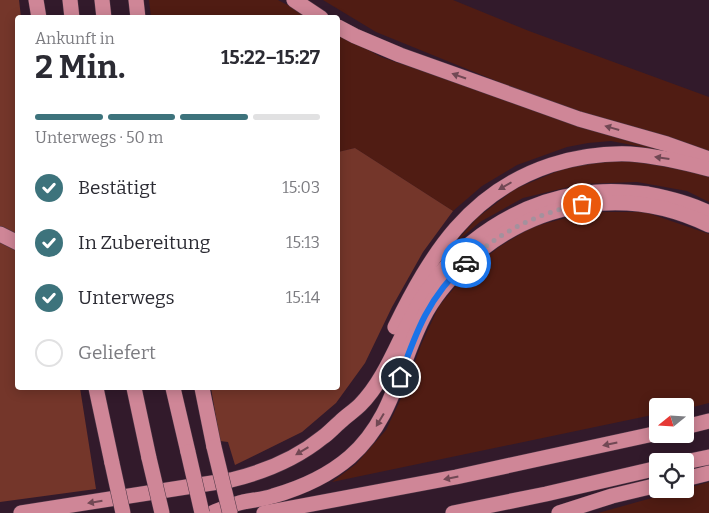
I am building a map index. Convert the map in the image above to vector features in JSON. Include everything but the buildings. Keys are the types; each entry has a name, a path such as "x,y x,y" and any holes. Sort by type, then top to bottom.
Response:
{"highway":[{"path":"36,0 38,15"},
{"path":"70,0 72,15"},
{"path":"102,0 104,15"},
{"path":"136,0 138,15"},
{"path":"294,0 316,15"},
{"path":"340,28 400,55 579,119 667,144 709,159"},
{"path":"340,422 377,363 426,269 444,243 462,222 480,204 499,190 541,168 566,160 589,156 619,154 647,156 670,159 709,169"},
{"path":"21,513 191,488 231,480 254,474 302,452 324,437 360,404 374,388 416,308 436,278 450,262 485,232 526,210 561,197 616,191 660,196 709,213"},
{"path":"212,513 236,504 291,491 329,472 350,457 366,440 383,416 423,318 444,286 476,254 492,241 512,229 530,220 564,208 582,204 617,202 657,207 677,212 709,225"},
{"path":"0,234 15,242"},
{"path":"96,390 123,513"},
{"path":"134,390 162,513"},
{"path":"173,390 202,513"},
{"path":"202,390 230,513"},
{"path":"694,425 709,421"},
{"path":"264,513 456,477 649,435"},
{"path":"694,460 709,456"},
{"path":"454,513 649,470"},
{"path":"694,476 709,473"},
{"path":"560,513 612,496 649,487"}],"shaded area":[{"path":"0,0 19,0 21,15 15,15 15,390 80,390 96,489 0,502"},
{"path":"149,0 278,0 306,15 151,15"},
{"path":"323,0 453,0 529,31 709,97 709,155 546,101 376,32"},
{"path":"340,34 381,57 668,152 611,141 567,147 517,165 482,186 453,211 355,148 340,152"},
{"path":"355,148 453,211 423,252 392,307 365,363 336,403 302,432 235,465 228,442 220,441 211,390 340,390 340,152"},
{"path":"620,159 709,174 709,202 687,191 637,182 581,184 523,198 480,222 454,244 477,218 515,189 572,165"},
{"path":"588,212 645,212 709,234 709,403 694,407 694,398 649,398 649,416 332,482 356,464 386,430 404,392 421,345 439,306 467,273 499,247 532,227"},
{"path":"709,482 709,513 598,513 652,498 694,498 694,486"}],"way so far":[{"path":"466,263 492,241 512,229 548,213 582,204"}],"route":[{"path":"400,377 423,318 444,286 466,263"}]}
